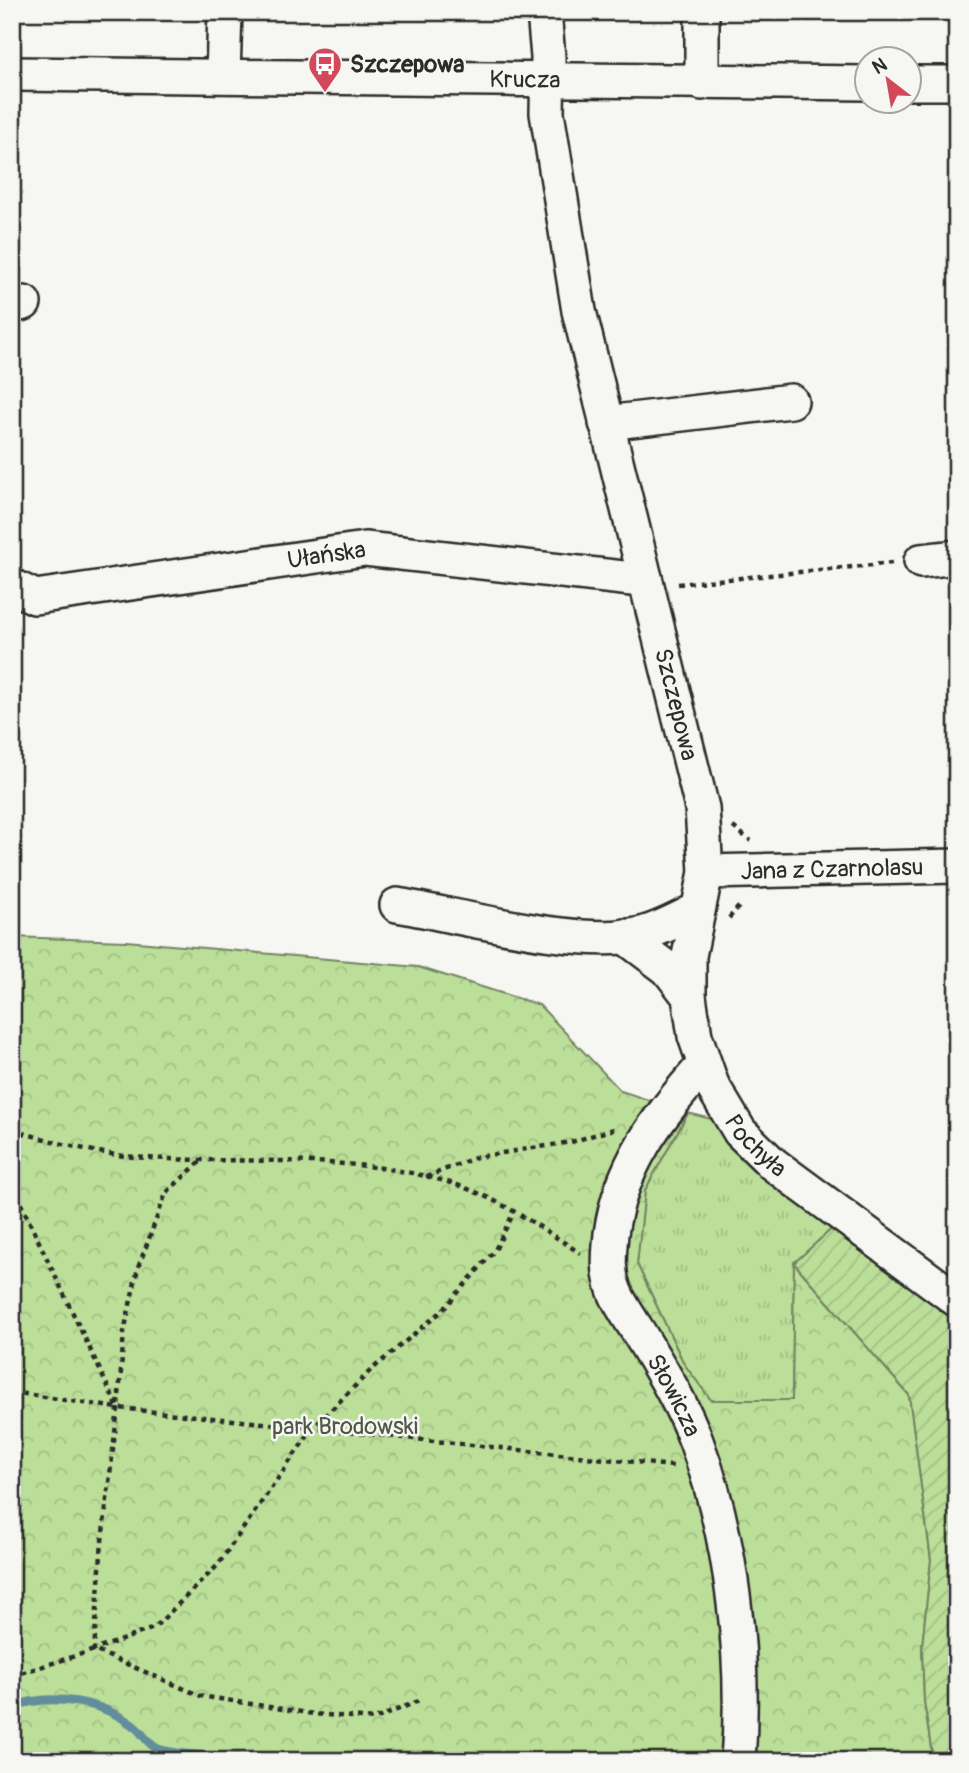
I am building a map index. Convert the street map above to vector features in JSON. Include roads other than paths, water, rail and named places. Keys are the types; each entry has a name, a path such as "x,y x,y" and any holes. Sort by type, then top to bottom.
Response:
{"street":[{"path":"223,75 225,12"},
{"name":"Szczepowa","path":"544,12 547,113 589,361 606,423 659,581 702,808 706,872 697,910"},
{"path":"702,12 702,83"},
{"name":"Krucza","path":"12,74 853,83"},
{"path":"923,83 957,83"},
{"path":"606,423 791,401"},
{"name":"Ułańska","path":"12,586 35,597 365,550 659,581"},
{"path":"921,561 957,557"},
{"name":"Jana z Czarnolasu","path":"706,872 957,866"},
{"path":"397,905 550,933 624,936 661,926 697,910"},
{"name":"Pochyła","path":"697,910 689,957 689,996 695,1036 704,1065 726,1111 757,1150 957,1300"},
{"path":"624,936 668,969 689,996"},
{"name":"Słowicza","path":"704,1065 671,1101 630,1166 614,1216 608,1258 616,1294 691,1427 705,1470 720,1528 733,1605 739,1671 739,1748"}],"waterway":[{"path":"12,1707 43,1700 92,1705 122,1718 158,1749 232,1761"}],"place":[{"name":"Szczepowa","path":"325,94"}],"park label":[{"name":"park Brodowski","path":"345,1426"}]}
